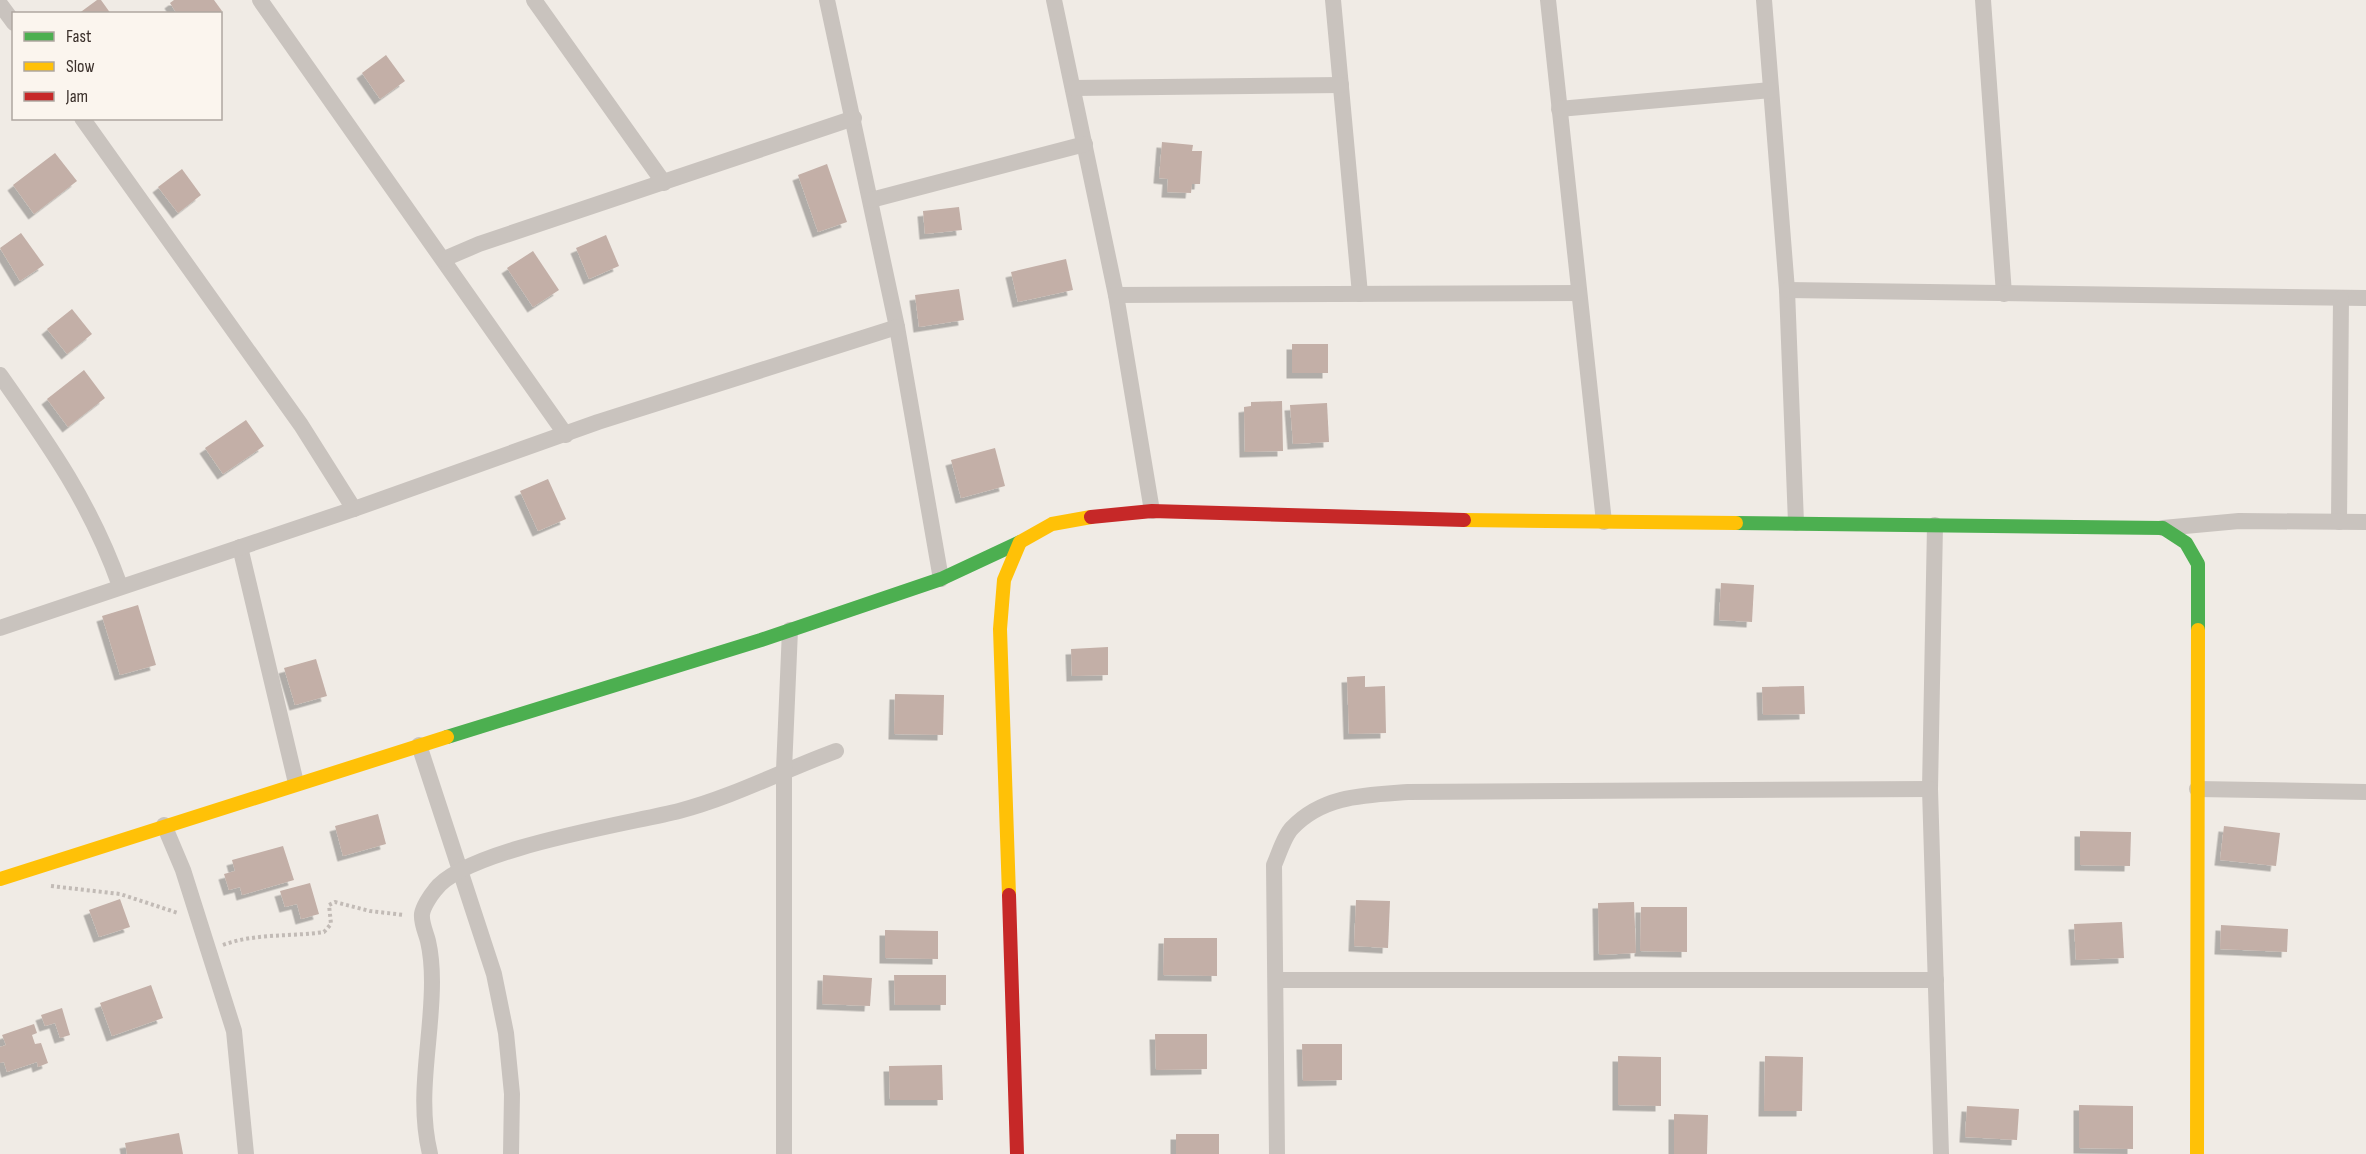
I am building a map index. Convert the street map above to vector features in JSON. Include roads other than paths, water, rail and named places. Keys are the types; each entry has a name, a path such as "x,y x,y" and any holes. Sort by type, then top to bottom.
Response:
{"street":[{"path":"260,0 566,435"},
{"path":"534,0 664,183"},
{"path":"827,0 897,327 941,579"},
{"path":"1054,0 1116,295 1152,511"},
{"path":"1334,0 1360,294"},
{"path":"1548,0 1604,522"},
{"path":"1764,0 1786,290 1796,524"},
{"path":"1983,0 2004,294"},
{"path":"0,4 12,20"},
{"path":"1073,87 1341,85"},
{"path":"1559,109 1771,90"},
{"path":"444,259 479,244 854,118"},
{"path":"83,120 301,425 354,509"},
{"path":"871,200 1085,144"},
{"path":"1786,290 2366,298"},
{"path":"1116,295 1579,293"},
{"path":"2339,522 2341,298"},
{"path":"0,628 566,435 897,327"},
{"path":"0,375 79,491 104,540 120,586"},
{"path":"0,879 296,783 790,630 941,579 1020,542 1052,524 1075,518 1152,511 1363,519 2163,528 2239,521 2366,522"},
{"path":"1935,525 1930,789 1941,1154"},
{"path":"2163,528 2186,543 2198,564 2197,1154"},
{"path":"1017,1154 1000,629 1004,580 1020,542"},
{"path":"240,548 296,783"},
{"path":"784,1154 784,770 790,630"},
{"path":"419,745 494,974 506,1033 512,1094 511,1154"},
{"path":"430,1154 425,1131 423,1088 432,981 422,914 436,889 459,872 502,855 583,830 679,811 737,792 784,770 836,751"},
{"path":"1278,1154 1274,865 1291,828 1323,805 1344,798 1408,792 1930,789"},
{"path":"2197,789 2366,792"},
{"path":"164,825 183,870 234,1031 246,1154"},
{"path":"1275,980 1936,980"}]}
